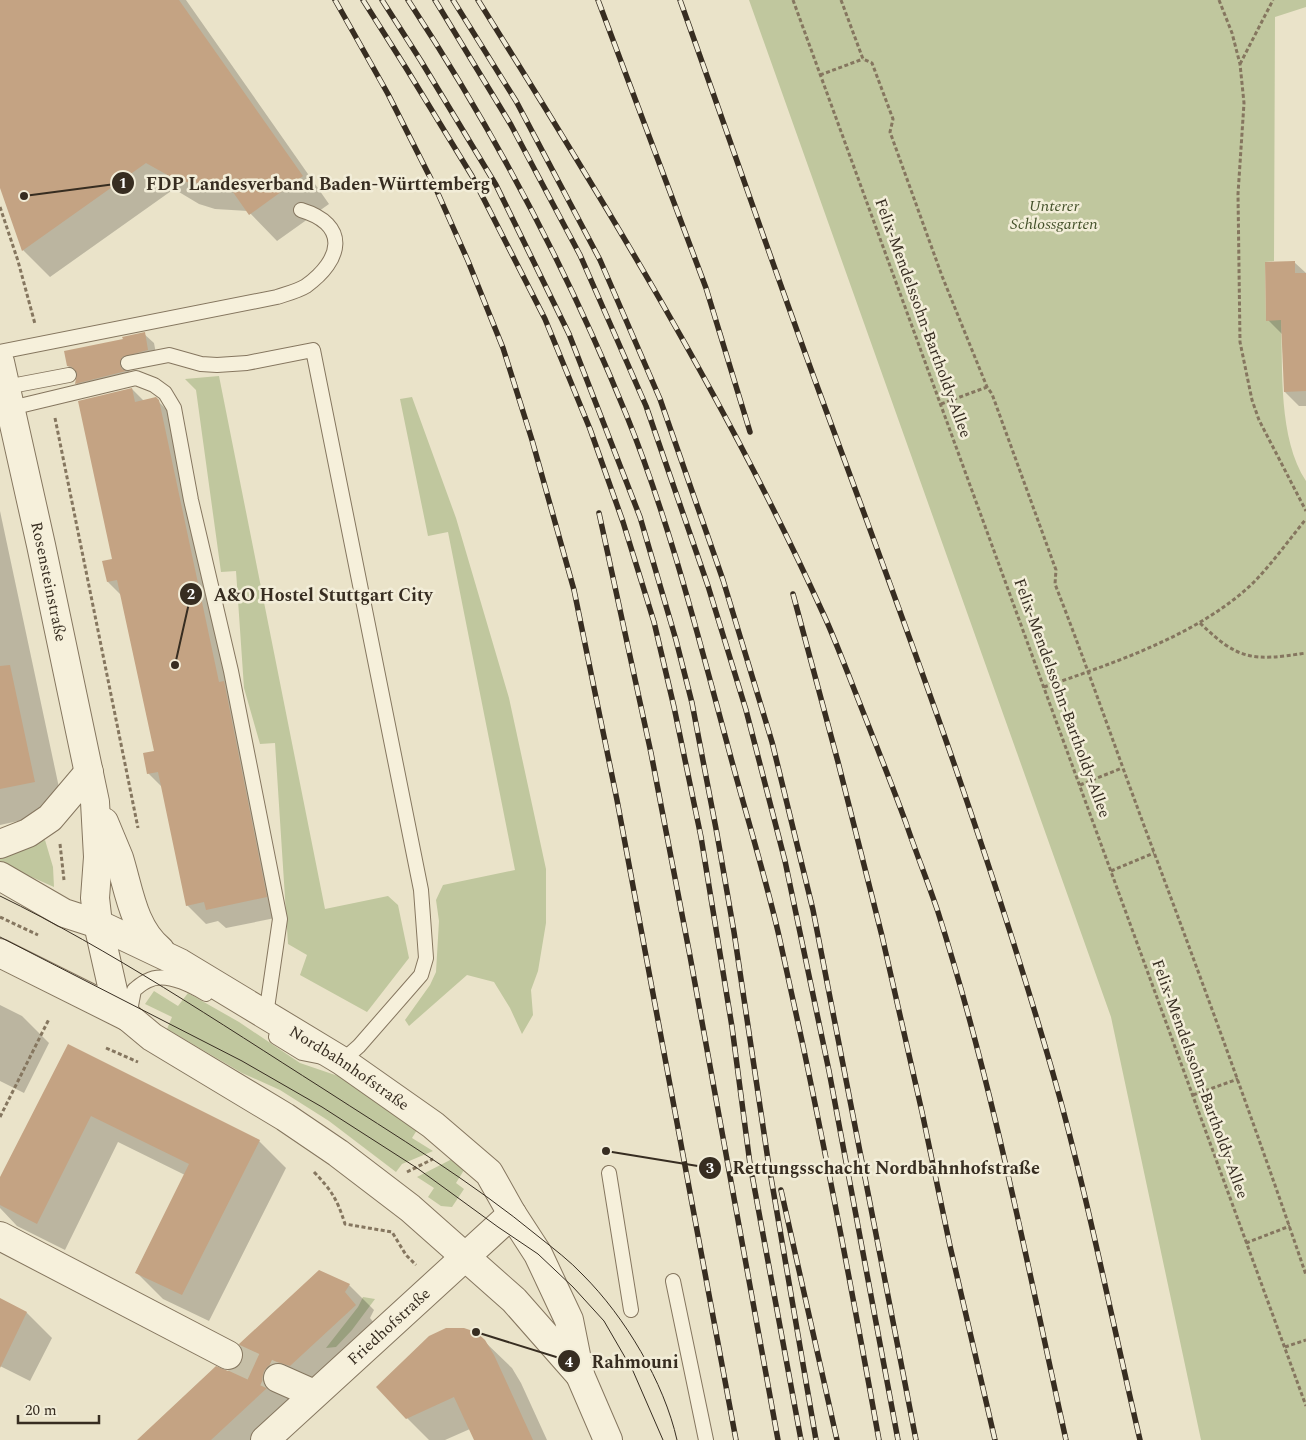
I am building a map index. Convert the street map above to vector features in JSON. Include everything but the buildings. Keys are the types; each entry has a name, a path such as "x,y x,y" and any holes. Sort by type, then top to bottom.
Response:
{"street":[{"name":"Rosensteinstraße","path":"3,375 95,802 98,857 95,898 98,924 114,995 128,1017"},
{"path":"0,844 28,833 50,818 89,772"},
{"name":"Rosensteinstraße","path":"95,802 118,857 138,924 152,944 169,958"},
{"name":"Nordbahnhofstraße","path":"0,876 64,913 98,924 180,963 342,1061 432,1125 489,1173 512,1214 538,1254 569,1320 580,1374 608,1440"},
{"name":"Nordbahnhofstraße","path":"0,953 128,1017 159,1041 285,1118 338,1153 402,1202 514,1300 580,1374"},
{"name":"Friedhofstraße","path":"264,1440 512,1214"},
{"path":"0,1236 228,1355"},
{"path":"278,1378 314,1394"}],"lane":[{"path":"3,375 40,344 277,297 304,287 322,272 331,261 336,247 333,233 325,222 314,214 301,210"},
{"path":"128,363 173,350 200,364 217,365 247,363 313,350 421,890 426,958 421,975 359,1046 342,1061 302,1053 194,987 166,978 148,980 134,990 128,1017"},
{"path":"3,375 69,374"},
{"path":"3,375 51,397 136,378 154,385 165,393 174,408 191,500 232,671 280,919 266,1015"},
{"path":"609,1172 631,1310"},
{"path":"673,1281 706,1440"}],"path":[{"name":"Felix-Mendelssohn-Bartholdy-Allee","path":"793,0 1306,1406"},
{"path":"841,0 864,58 872,63 893,119 890,132 942,276 987,387 992,394 1056,570 1054,584 1088,671 1122,768 1238,1079 1306,1275"},
{"path":"1219,0 1232,34 1240,64 1244,103 1238,194 1240,342 1245,373 1259,420 1306,511"},
{"path":"1240,64 1272,0"},
{"path":"820,75 864,58"},
{"path":"0,207 18,260 40,344"},
{"path":"941,404 987,387"},
{"path":"51,397 139,834"},
{"path":"1044,687 1125,658 1200,623 1251,584 1306,519"},
{"path":"1200,623 1218,641 1234,652 1274,658 1306,653"},
{"path":"1080,785 1122,768"},
{"path":"1111,871 1154,853"},
{"path":"0,917 38,935"},
{"path":"0,1116 50,1019"},
{"path":"1193,1095 1238,1079"},
{"path":"404,1173 439,1157"},
{"path":"309,1167 329,1188 338,1202 344,1224 392,1232 406,1254 434,1286"},
{"path":"1246,1243 1290,1226"},
{"path":"1285,1347 1306,1340"}],"green space":[{"name":"Unterer Schlossgarten","path":"749,0 1306,0 1306,7 1275,17 1274,261 1265,262 1266,320 1281,320 1282,382 1286,424 1297,464 1306,481 1306,1440 1201,1440 1111,1017"},
{"path":"219,376 325,909 388,896 398,905 409,958 367,1012 300,975 307,955 288,944 275,743 260,744 244,688 236,571 221,572 196,390 185,379"},
{"path":"412,397 456,518 509,698 546,869 546,923 538,971 531,990 533,1015 522,1034 510,1008 494,982 467,975 409,1026 405,1020 430,985 436,972 439,921 436,900 443,885 515,870 448,532 428,536 400,399"},
{"path":"45,840 53,867 54,887 0,863 0,852 30,846"},
{"path":"154,991 178,1006 188,993 239,1022 300,1063 341,1077 417,1130 412,1138 433,1151 402,1164 396,1172 329,1121 280,1090 242,1073 167,1029 172,1017 145,1004"},
{"path":"454,1158 464,1170 456,1183 464,1189 452,1207 441,1206 428,1197 434,1188 417,1177"},
{"path":"363,1297 375,1299 352,1330 336,1347 326,1348 358,1307"}],"tunnel":[{"path":"228,1355 278,1378"}],"tram line":[{"path":"0,896 83,940 164,988 405,1141 513,1216 578,1270 614,1310 653,1373 671,1418 677,1440"},
{"path":"0,937 242,1061 322,1107 417,1168 538,1254 573,1287 604,1321 633,1371 663,1440"}],"railway":[{"path":"335,0 388,94 436,189 468,261 503,348 532,440 574,590 617,800 736,1440"},
{"path":"363,0 472,176 545,319 590,429 623,522 654,622 701,837 732,1027 750,1164 801,1440"},
{"path":"382,0 496,185 569,334 640,517 676,640 692,703 717,834 734,932 768,1160 816,1440"},
{"path":"408,0 440,49 499,150 554,254 626,414 656,495 693,618 779,936 822,1140 879,1440"},
{"path":"435,0 511,125 580,255 646,406 708,586 746,710 785,861 829,1071 898,1440"},
{"path":"453,0 516,101 600,260 660,399 723,580 772,742 813,910 916,1440"},
{"path":"478,0 616,224 703,376 745,454 833,635 906,823 938,912 958,977 1008,1174 1066,1440"},
{"path":"598,0 706,288 750,432"},
{"path":"680,0 802,345 942,730 1000,899 1065,1116 1088,1208 1140,1440"},
{"path":"599,513 651,753 778,1440"},
{"path":"793,594 882,936 995,1440"},
{"path":"781,1190 837,1440"}],"place":[{"name":"FDP Landesverband Baden-Württemberg","path":"24,196"},
{"name":"A&O Hostel Stuttgart City","path":"175,665"},
{"name":"Rettungsschacht Nordbahnhofstraße","path":"606,1151"},
{"name":"Rahmouni","path":"476,1332"}]}
